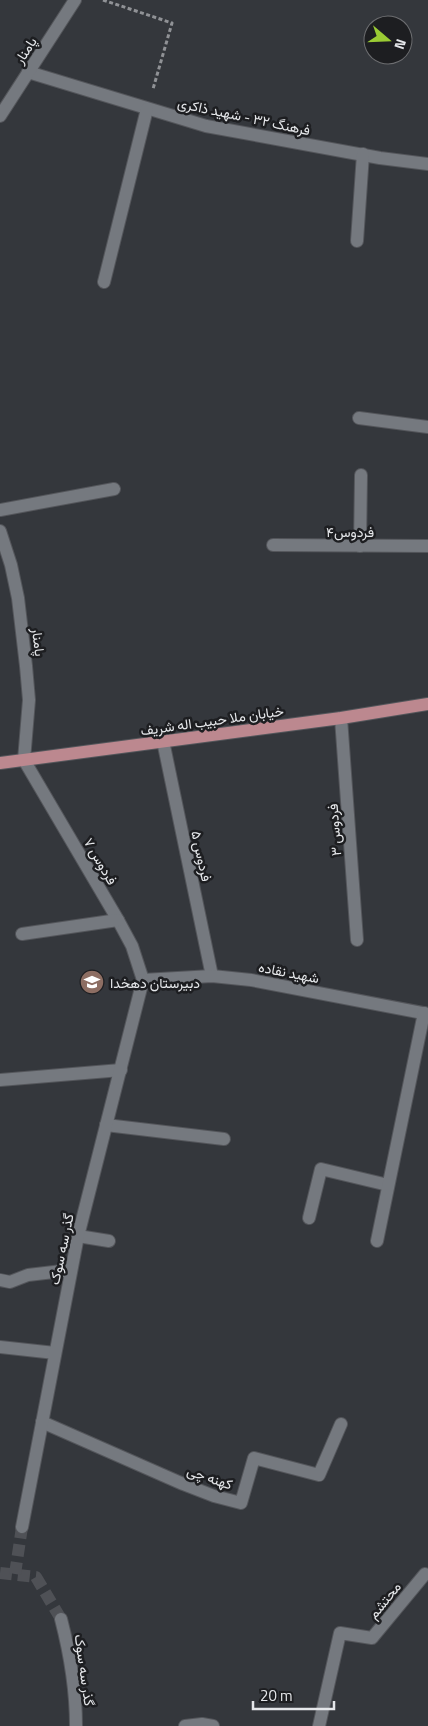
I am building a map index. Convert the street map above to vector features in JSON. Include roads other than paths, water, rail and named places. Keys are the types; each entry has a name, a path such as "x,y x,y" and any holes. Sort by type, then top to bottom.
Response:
{"main road":[{"name":"خیابان ملا حبیب اله شریف","path":"0,763 341,718 428,704"}],"street":[{"name":"پامنار","path":"0,116 75,0"},
{"name":"فرهنگ ۳۲ - شهید ذاکری","path":"28,72 206,126 428,164"},
{"path":"104,282 147,109"},
{"path":"357,241 363,154"},
{"path":"359,418 428,427"},
{"path":"360,546 361,475"},
{"path":"0,510 114,489"},
{"name":"پامنار","path":"0,531 11,565 18,598 26,666 29,700 24,760"},
{"name":"فردوس۴","path":"273,545 428,546"},
{"name":"فردوس ۳","path":"341,718 357,940"},
{"name":"فردوس ۵","path":"163,741 212,976"},
{"name":"فردوس ۷","path":"24,760 118,920 132,946 143,980"},
{"path":"22,934 118,920"},
{"name":"شهید نقاده","path":"143,980 212,976 251,980 426,1014"},
{"name":"گذر سه سوک","path":"22,1527 78,1236 143,980"},
{"path":"377,1241 426,1014"},
{"path":"0,1080 121,1070"},
{"path":"106,1125 224,1138"},
{"path":"309,1218 321,1169 388,1185"},
{"path":"78,1236 109,1241"},
{"path":"0,1280 10,1282 28,1275 71,1270"},
{"path":"0,1346 55,1353"},
{"name":"کهنه چی","path":"42,1422 183,1484 214,1496 241,1502 254,1458 319,1475 342,1424"},
{"name":"محتشم","path":"319,1726 340,1633 372,1638 425,1574"},
{"name":"گذر سه سوک","path":"62,1619 76,1709 76,1726"},
{"path":"185,1726 202,1724 213,1726"}],"tunnel":[{"path":"15,1574 22,1527"},
{"path":"0,1573 36,1577 61,1619"}],"place":[{"name":"دبیرستان دهخدا","path":"92,982"}]}
